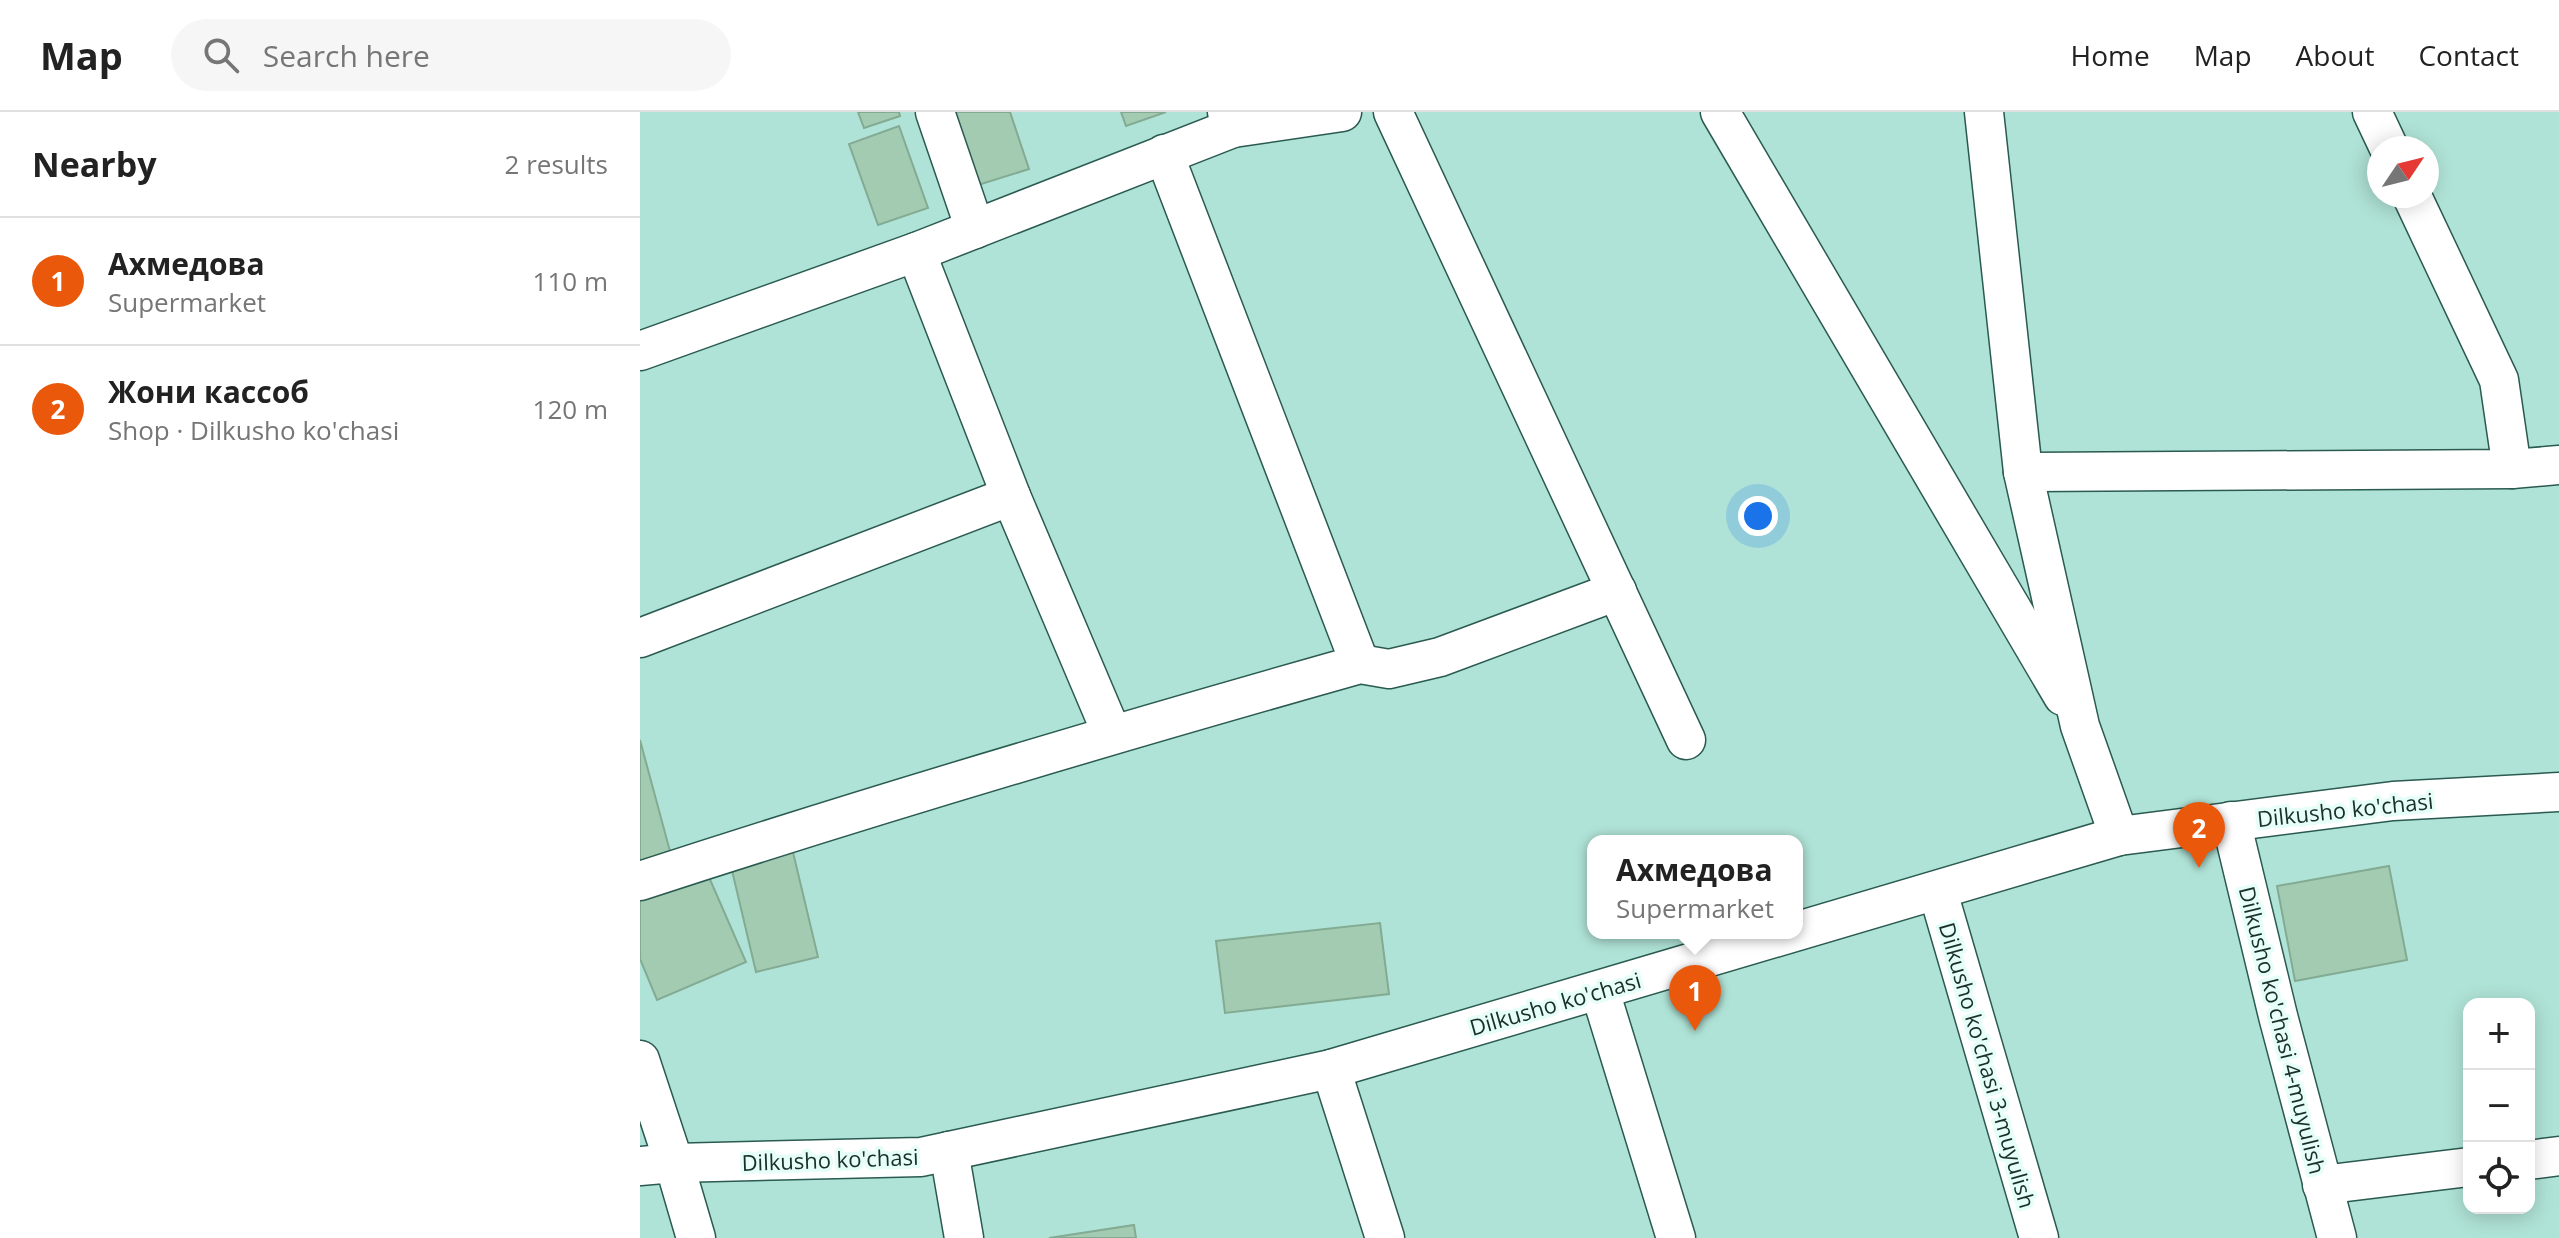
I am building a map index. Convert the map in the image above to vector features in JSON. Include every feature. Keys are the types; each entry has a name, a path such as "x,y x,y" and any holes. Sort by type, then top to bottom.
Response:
{"street":[{"path":"935,112 975,229"},
{"path":"640,351 975,229 1164,154 1230,120 1342,112"},
{"path":"1393,112 1686,740"},
{"path":"1720,112 2080,726"},
{"path":"1984,112 2023,472 2080,726 2119,836"},
{"path":"2372,112 2383,136"},
{"path":"1164,154 1360,664"},
{"path":"2418,208 2499,380 2512,469"},
{"path":"916,252 1011,496 1112,734"},
{"path":"2023,472 2512,469 2559,465"},
{"path":"640,638 1011,496"},
{"path":"640,881 1112,734 1360,664 1389,669 1440,657 1617,591"},
{"name":"Dilkusho ko'chasi","path":"1803,932 2119,836 2393,801 2559,792"},
{"name":"Dilkusho ko'chasi 4-muyulish","path":"2231,821 2337,1238"},
{"name":"Dilkusho ko'chasi 3-muyulish","path":"1938,892 2039,1238"},
{"name":"Dilkusho ko'chasi","path":"657,1164 921,1157 1331,1069 1778,939"},
{"path":"1600,991 1676,1238"},
{"path":"640,1060 657,1164 696,1238"},
{"path":"1331,1069 1385,1238"},
{"path":"949,1151 964,1238"},
{"path":"2535,1159 2559,1156"},
{"path":"2322,1185 2463,1168"}],"building":[{"path":"858,112 899,112 900,116 864,128"},
{"path":"955,112 1010,112 1029,169 978,185"},
{"path":"1121,112 1166,112 1126,126"},
{"path":"899,126 928,208 878,225 849,144"},
{"path":"640,740 671,855 640,863"},
{"path":"792,848 818,957 756,972 730,862"},
{"path":"2389,866 2407,960 2295,981 2277,886"},
{"path":"705,868 746,962 657,1000 640,959 640,896"},
{"path":"1380,923 1389,994 1225,1013 1216,941"},
{"path":"1134,1225 1136,1238 1049,1238"}],"place":[{"name":"Жони кассоб","path":"2199,868"},
{"name":"Ахмедова","path":"1695,1031"}]}
